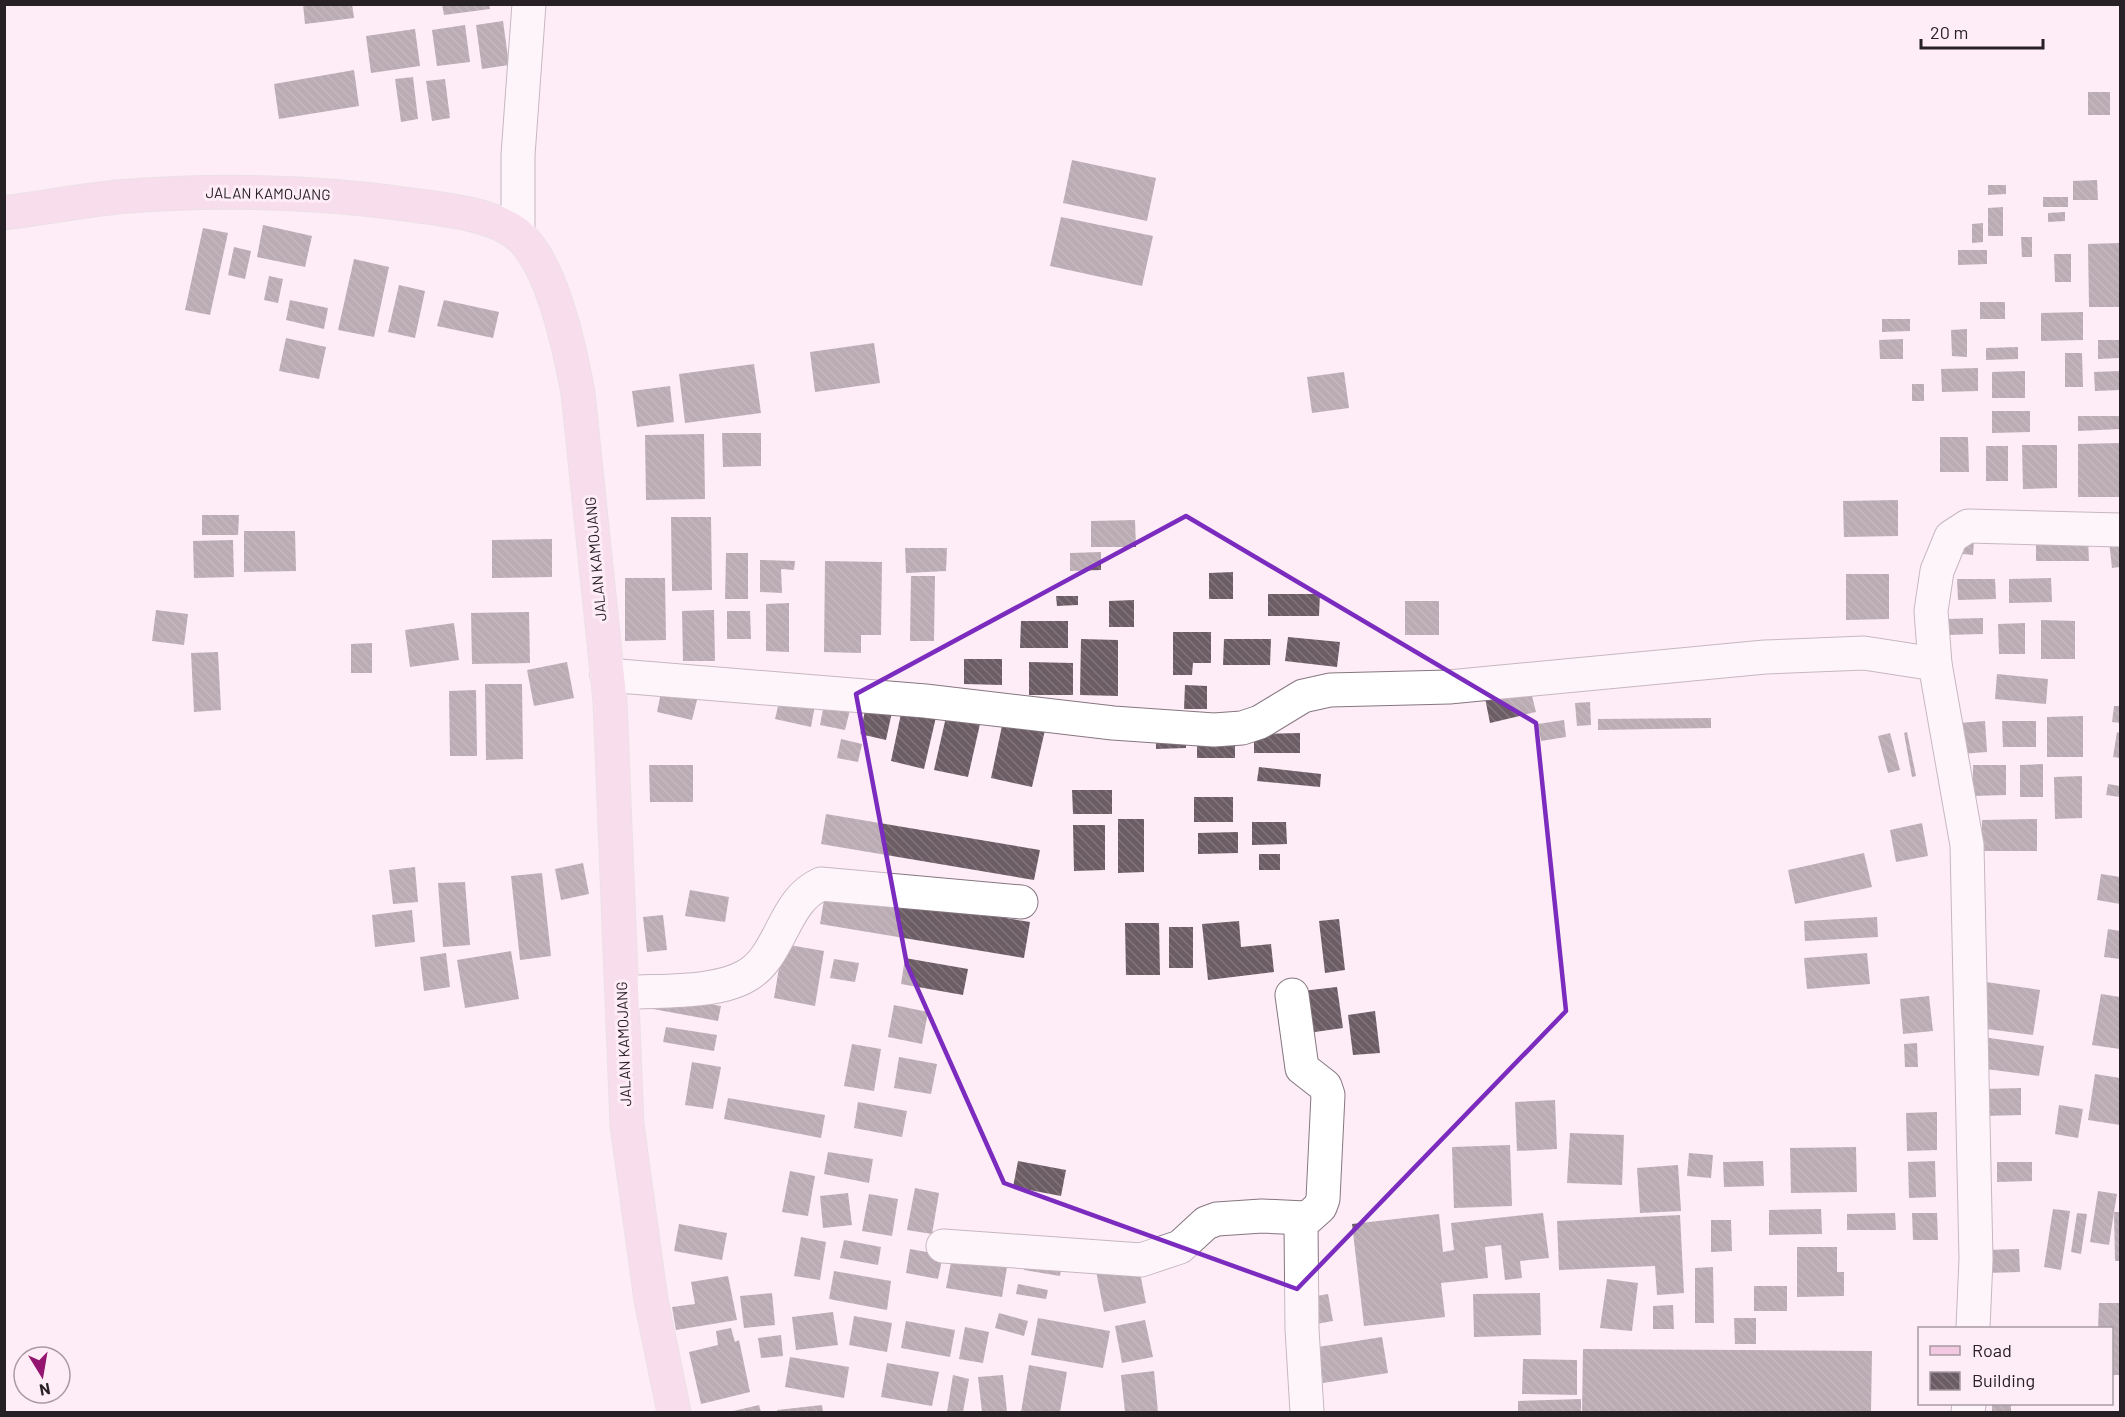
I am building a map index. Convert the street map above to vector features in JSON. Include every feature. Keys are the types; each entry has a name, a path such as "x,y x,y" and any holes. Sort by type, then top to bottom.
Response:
{"main road":[{"name":"JALAN KAMOJANG","path":"4,213 115,198 203,192 339,195 450,210 493,222 518,234 532,251 569,344 578,393 591,501 616,793 627,1125 651,1300 674,1413"}],"street":[{"path":"518,234 518,154 529,4"},
{"path":"1973,1327 1976,1259 1966,845 1935,664 1930,611 1937,571 1951,537 1968,526 2121,530"},
{"path":"607,675 925,701 1113,723 1214,730 1242,728 1260,722 1303,696 1329,690 1449,687 1765,657 1864,653 1935,664"},
{"path":"623,993 723,985 748,975 763,959 806,890 821,884 1021,902"},
{"path":"1292,995 1302,1068 1325,1086 1328,1095 1323,1199 1320,1207 1305,1218 1301,1224 1302,1329 1307,1413"},
{"path":"944,1246 1141,1260 1180,1247 1206,1223 1217,1219 1262,1216 1305,1218"}],"highlighted area":[{"path":"1186,516 1536,723 1566,1011 1297,1289 1004,1183 907,965 856,694"}],"building":[{"path":"303,4 352,4 354,18 305,24"},
{"path":"442,4 489,4 490,9 444,15"},
{"path":"503,21 509,65 482,69 476,25"},
{"path":"465,25 470,62 437,66 432,30"},
{"path":"415,29 420,66 371,73 366,36"},
{"path":"354,70 359,106 279,119 274,84"},
{"path":"413,77 418,119 401,122 395,79"},
{"path":"445,79 450,118 432,121 426,81"},
{"path":"2088,92 2110,92 2110,115 2088,115"},
{"path":"1072,160 1156,178 1147,221 1063,203"},
{"path":"2097,180 2098,200 2073,200 2073,181"},
{"path":"1988,185 2006,185 2006,194 1988,195"},
{"path":"2043,197 2068,197 2068,207 2043,207"},
{"path":"2003,207 2003,236 1988,236 1988,208"},
{"path":"2065,212 2065,221 2048,222 2048,213"},
{"path":"1061,217 1153,236 1142,286 1050,266"},
{"path":"1983,223 1983,242 1972,243 1972,224"},
{"path":"263,225 312,236 305,267 257,257"},
{"path":"203,228 228,233 210,315 185,310"},
{"path":"2021,237 2032,237 2032,257 2022,257"},
{"path":"2120,243 2120,307 2089,307 2088,244"},
{"path":"234,247 251,251 245,279 228,275"},
{"path":"1958,250 1987,250 1987,264 1958,265"},
{"path":"2054,254 2071,254 2071,282 2055,282"},
{"path":"354,259 389,267 374,337 338,330"},
{"path":"269,276 283,279 278,303 264,300"},
{"path":"399,285 425,291 415,338 388,332"},
{"path":"290,300 328,308 324,329 286,320"},
{"path":"444,300 499,312 493,338 437,326"},
{"path":"1980,302 2005,302 2005,319 1980,319"},
{"path":"2083,312 2083,340 2041,341 2041,313"},
{"path":"1882,319 1910,319 1910,331 1882,332"},
{"path":"1967,329 1967,357 1952,356 1951,330"},
{"path":"286,338 326,347 319,379 279,371"},
{"path":"1903,339 1903,359 1880,359 1879,340"},
{"path":"2098,340 2120,340 2120,358 2098,359"},
{"path":"874,343 880,383 815,392 810,352"},
{"path":"2018,347 2018,359 1986,360 1986,348"},
{"path":"2065,353 2082,353 2083,387 2065,387"},
{"path":"754,364 761,413 685,423 679,374"},
{"path":"1978,368 1978,391 1942,392 1941,369"},
{"path":"2025,371 2025,398 1992,398 1992,372"},
{"path":"2120,371 2120,390 2095,391 2094,372"},
{"path":"1344,372 1349,408 1312,413 1307,377"},
{"path":"1912,384 1924,384 1924,401 1912,401"},
{"path":"670,386 674,422 637,427 632,391"},
{"path":"1992,411 2030,411 2030,432 1992,433"},
{"path":"2078,416 2120,416 2120,429 2078,431"},
{"path":"722,433 761,433 761,466 723,467"},
{"path":"704,434 705,499 646,500 645,435"},
{"path":"1940,437 1968,437 1969,472 1940,472"},
{"path":"2120,443 2120,497 2078,497 2078,444"},
{"path":"2022,445 2057,445 2057,488 2023,489"},
{"path":"1986,446 2008,446 2008,481 1986,481"},
{"path":"1898,500 1898,536 1844,537 1843,501"},
{"path":"202,515 239,515 238,535 202,535"},
{"path":"671,517 711,517 712,590 672,591"},
{"path":"1135,520 1136,547 1091,547 1091,521"},
{"path":"244,531 295,531 296,571 244,572"},
{"path":"2088,538 2089,561 2036,561 2036,539"},
{"path":"552,539 552,577 492,578 492,540"},
{"path":"233,540 234,577 194,578 193,541"},
{"path":"2120,540 2120,567 2112,568 2109,541"},
{"path":"1974,541 1973,555 1953,553"},
{"path":"905,548 947,548 946,571 906,573"},
{"path":"1101,552 1101,570 1070,571 1070,553"},
{"path":"726,553 748,553 748,599 725,599"},
{"path":"760,560 795,561 794,570 781,569 782,593 760,592"},
{"path":"825,561 882,562 881,635 861,635 861,653 824,652"},
{"path":"1233,572 1233,599 1209,599 1209,573"},
{"path":"1846,574 1889,574 1889,619 1846,620"},
{"path":"911,576 935,576 934,641 910,641"},
{"path":"625,578 665,578 666,640 625,641"},
{"path":"2051,578 2052,602 2009,603 2009,579"},
{"path":"1957,579 1995,579 1996,599 1958,600"},
{"path":"1268,594 1320,594 1319,616 1268,616"},
{"path":"1056,596 1078,596 1078,605 1057,606"},
{"path":"1134,600 1134,627 1109,627 1109,601"},
{"path":"1405,601 1439,601 1439,635 1405,635"},
{"path":"789,603 789,652 766,651 766,604"},
{"path":"156,610 188,614 184,645 152,641"},
{"path":"714,610 715,661 683,661 682,611"},
{"path":"727,611 750,611 751,639 727,639"},
{"path":"529,612 530,663 472,664 471,613"},
{"path":"1983,618 1983,634 1947,635 1946,619"},
{"path":"2041,620 2075,621 2075,659 2041,659"},
{"path":"1021,621 1068,621 1068,648 1020,648"},
{"path":"454,623 459,660 410,667 405,630"},
{"path":"2025,623 2025,654 1999,654 1998,624"},
{"path":"1173,632 1211,632 1211,663 1193,663 1192,675 1173,675"},
{"path":"1288,637 1340,642 1337,667 1285,661"},
{"path":"1081,639 1118,640 1118,696 1080,695"},
{"path":"1224,639 1271,639 1270,665 1223,665"},
{"path":"372,643 372,673 351,673 351,644"},
{"path":"218,652 221,710 194,712 191,653"},
{"path":"964,659 1002,659 1002,685 964,684"},
{"path":"567,662 574,698 534,706 527,670"},
{"path":"1029,662 1073,663 1073,695 1029,695"},
{"path":"1997,674 2048,679 2046,704 1995,699"},
{"path":"485,684 522,684 523,759 486,760"},
{"path":"1185,685 1207,686 1207,709 1184,709"},
{"path":"662,688 698,696 692,720 657,712"},
{"path":"1530,688 1536,712 1490,723 1485,698"},
{"path":"476,690 477,756 450,756 449,691"},
{"path":"780,698 815,705 811,727 775,719"},
{"path":"1590,702 1591,725 1577,726 1575,703"},
{"path":"824,704 850,710 845,730 820,725"},
{"path":"866,706 892,712 886,740 860,734"},
{"path":"2114,706 2120,706 2120,723 2112,722"},
{"path":"902,709 936,717 924,769 891,761"},
{"path":"2083,716 2083,757 2047,757 2047,717"},
{"path":"946,717 980,724 968,777 934,770"},
{"path":"1711,718 1711,728 1598,730 1598,719"},
{"path":"1564,720 1566,737 1541,741 1538,724"},
{"path":"1003,721 1045,730 1032,787 991,778"},
{"path":"1985,721 1987,752 1961,754 1959,723"},
{"path":"2002,721 2036,721 2036,747 2003,747"},
{"path":"1907,732 1916,776 1912,777 1904,733"},
{"path":"2117,732 2120,733 2120,758 2113,757"},
{"path":"1300,733 1300,753 1254,753 1254,734"},
{"path":"1890,733 1900,770 1888,773 1878,736"},
{"path":"1156,735 1186,735 1186,748 1156,749"},
{"path":"841,739 862,744 858,762 837,758"},
{"path":"1235,744 1235,758 1197,758 1197,745"},
{"path":"2043,764 2043,797 2020,797 2020,765"},
{"path":"649,765 693,765 693,802 650,802"},
{"path":"1973,765 2006,765 2006,795 1973,796"},
{"path":"1259,767 1321,774 1320,787 1257,781"},
{"path":"2082,776 2082,818 2055,819 2054,777"},
{"path":"2108,784 2120,786 2120,797 2106,795"},
{"path":"1072,790 1112,790 1112,814 1073,814"},
{"path":"1194,797 1233,797 1233,822 1194,822"},
{"path":"826,814 1040,850 1034,880 821,844"},
{"path":"1118,819 1144,819 1144,872 1118,873"},
{"path":"2037,819 2037,851 1982,851 1982,820"},
{"path":"1252,822 1286,822 1287,844 1252,845"},
{"path":"1922,823 1928,856 1896,862 1890,830"},
{"path":"1073,825 1105,825 1105,870 1074,871"},
{"path":"1238,832 1238,853 1198,854 1198,833"},
{"path":"1864,853 1872,887 1795,904 1788,870"},
{"path":"1259,854 1280,854 1280,870 1259,870"},
{"path":"583,863 589,894 561,900 555,869"},
{"path":"415,867 418,902 393,904 389,870"},
{"path":"542,873 551,956 520,960 511,876"},
{"path":"2101,874 2120,877 2120,904 2097,900"},
{"path":"465,882 470,945 443,947 438,883"},
{"path":"826,888 1030,922 1024,958 820,924"},
{"path":"690,890 729,897 725,922 685,916"},
{"path":"412,910 415,942 375,947 372,915"},
{"path":"663,915 667,950 647,952 643,917"},
{"path":"1877,917 1878,937 1805,941 1804,921"},
{"path":"1339,919 1345,970 1325,973 1319,921"},
{"path":"1239,921 1241,947 1271,944 1274,972 1208,980 1202,924"},
{"path":"1125,923 1159,923 1160,975 1126,975"},
{"path":"1169,927 1193,927 1193,968 1169,968"},
{"path":"2108,929 2120,931 2120,959 2104,957"},
{"path":"783,944 824,951 815,1006 774,998"},
{"path":"511,951 519,999 465,1008 457,960"},
{"path":"446,953 450,987 424,991 420,957"},
{"path":"1867,953 1870,984 1807,989 1804,958"},
{"path":"905,958 968,969 963,995 901,984"},
{"path":"834,959 859,963 855,982 830,978"},
{"path":"1986,982 2040,990 2033,1035 1979,1028"},
{"path":"1337,987 1343,1028 1308,1033 1302,991"},
{"path":"2101,994 2120,997 2120,1049 2092,1045"},
{"path":"655,995 721,1006 718,1021 653,1009"},
{"path":"1929,996 1933,1031 1903,1034 1900,999"},
{"path":"894,1005 928,1012 922,1044 888,1037"},
{"path":"1375,1011 1380,1053 1353,1055 1348,1015"},
{"path":"666,1027 717,1035 714,1051 663,1042"},
{"path":"1983,1037 2044,1046 2039,1076 1978,1068"},
{"path":"1917,1043 1918,1067 1905,1067 1904,1044"},
{"path":"852,1044 881,1049 874,1091 844,1086"},
{"path":"899,1057 937,1064 931,1094 894,1088"},
{"path":"692,1062 721,1067 713,1109 685,1105"},
{"path":"2095,1074 2120,1078 2120,1125 2088,1120"},
{"path":"2021,1088 2021,1115 1983,1116 1983,1089"},
{"path":"728,1098 825,1115 821,1138 724,1119"},
{"path":"1555,1100 1557,1149 1517,1151 1515,1102"},
{"path":"858,1102 907,1111 902,1137 854,1128"},
{"path":"2059,1105 2083,1109 2078,1138 2055,1134"},
{"path":"1937,1112 1937,1150 1907,1151 1906,1113"},
{"path":"1570,1133 1624,1135 1622,1185 1567,1183"},
{"path":"1510,1145 1512,1206 1454,1208 1452,1147"},
{"path":"1856,1147 1857,1192 1791,1193 1790,1148"},
{"path":"828,1152 873,1159 869,1183 824,1174"},
{"path":"1689,1153 1713,1155 1711,1178 1687,1176"},
{"path":"1018,1161 1066,1170 1061,1196 1013,1187"},
{"path":"1763,1161 1764,1186 1724,1187 1723,1162"},
{"path":"1935,1161 1936,1197 1909,1198 1908,1162"},
{"path":"1997,1162 2032,1162 2032,1181 1997,1182"},
{"path":"1678,1165 1681,1211 1640,1213 1637,1168"},
{"path":"790,1171 815,1176 808,1216 782,1212"},
{"path":"915,1188 939,1193 932,1234 907,1230"},
{"path":"2098,1191 2117,1194 2109,1245 2090,1242"},
{"path":"848,1193 852,1225 823,1228 820,1196"},
{"path":"869,1194 898,1199 892,1236 862,1231"},
{"path":"1821,1209 1822,1234 1769,1235 1769,1210"},
{"path":"2053,1209 2070,1211 2061,1270 2044,1267"},
{"path":"2114,1212 2120,1212 2120,1261 2115,1261"},
{"path":"1543,1213 1549,1258 1520,1261 1522,1278 1505,1280 1501,1245 1485,1247 1488,1278 1441,1283 1445,1317 1364,1326 1352,1224 1439,1214 1443,1252 1454,1250 1451,1223"},
{"path":"1895,1213 1896,1230 1847,1230 1847,1214"},
{"path":"1912,1213 1937,1213 1938,1240 1913,1240"},
{"path":"2077,1213 2087,1214 2081,1254 2071,1252"},
{"path":"1680,1215 1684,1293 1657,1295 1655,1266 1559,1270 1557,1221"},
{"path":"1711,1220 1731,1220 1732,1251 1711,1252"},
{"path":"679,1224 727,1233 722,1260 674,1251"},
{"path":"801,1237 826,1242 820,1280 794,1276"},
{"path":"844,1240 881,1247 878,1265 840,1258"},
{"path":"1797,1247 1837,1247 1837,1272 1844,1272 1844,1296 1797,1297"},
{"path":"910,1249 943,1255 938,1279 906,1273"},
{"path":"2019,1249 2020,1272 1985,1273 1985,1250"},
{"path":"1027,1256 1062,1262 1060,1276 1024,1270"},
{"path":"952,1257 1007,1267 1002,1297 946,1288"},
{"path":"1138,1263 1146,1303 1104,1312 1096,1271"},
{"path":"1713,1267 1714,1323 1695,1323 1695,1268"},
{"path":"834,1271 891,1281 887,1310 829,1299"},
{"path":"728,1276 737,1320 676,1330 672,1307 695,1304 691,1282"},
{"path":"1607,1279 1638,1283 1632,1331 1600,1328"},
{"path":"1018,1284 1048,1290 1046,1299 1016,1294"},
{"path":"1754,1286 1787,1286 1787,1311 1754,1311"},
{"path":"772,1293 775,1325 744,1328 740,1296"},
{"path":"1540,1293 1541,1335 1474,1337 1473,1294"},
{"path":"1328,1294 1333,1321 1311,1325 1305,1298"},
{"path":"2099,1303 2120,1303 2120,1375 2113,1375 2113,1327 2098,1327"},
{"path":"1673,1305 1674,1329 1653,1329 1653,1306"},
{"path":"833,1312 838,1345 796,1350 792,1317"},
{"path":"999,1313 1028,1321 1024,1336 995,1328"},
{"path":"854,1316 892,1323 887,1352 849,1345"},
{"path":"1038,1318 1110,1331 1103,1368 1031,1355"},
{"path":"1734,1318 1756,1318 1756,1344 1735,1344"},
{"path":"1145,1320 1153,1357 1122,1363 1115,1326"},
{"path":"906,1321 955,1330 950,1357 901,1348"},
{"path":"965,1327 989,1332 983,1363 959,1359"},
{"path":"731,1328 735,1342 739,1340 750,1392 701,1404 689,1352 718,1345 716,1331"},
{"path":"781,1335 783,1356 761,1358 758,1338"},
{"path":"1382,1337 1388,1373 1323,1383 1318,1347"},
{"path":"1583,1349 1872,1351 1871,1412 1582,1412"},
{"path":"790,1357 849,1367 844,1398 785,1387"},
{"path":"1523,1359 1577,1360 1577,1395 1522,1394"},
{"path":"887,1363 939,1372 932,1406 881,1397"},
{"path":"1029,1365 1067,1372 1060,1412 1021,1412"},
{"path":"1154,1371 1158,1412 1125,1412 1121,1375"},
{"path":"953,1375 969,1379 963,1412 947,1412"},
{"path":"1003,1375 1007,1412 982,1412 978,1377"},
{"path":"1581,1399 1581,1412 1518,1412 1518,1401"},
{"path":"759,1405 761,1412 729,1412"},
{"path":"822,1405 823,1412 778,1412 777,1410"},
{"path":"1992,1405 2011,1405 2011,1412 1992,1412"}]}
